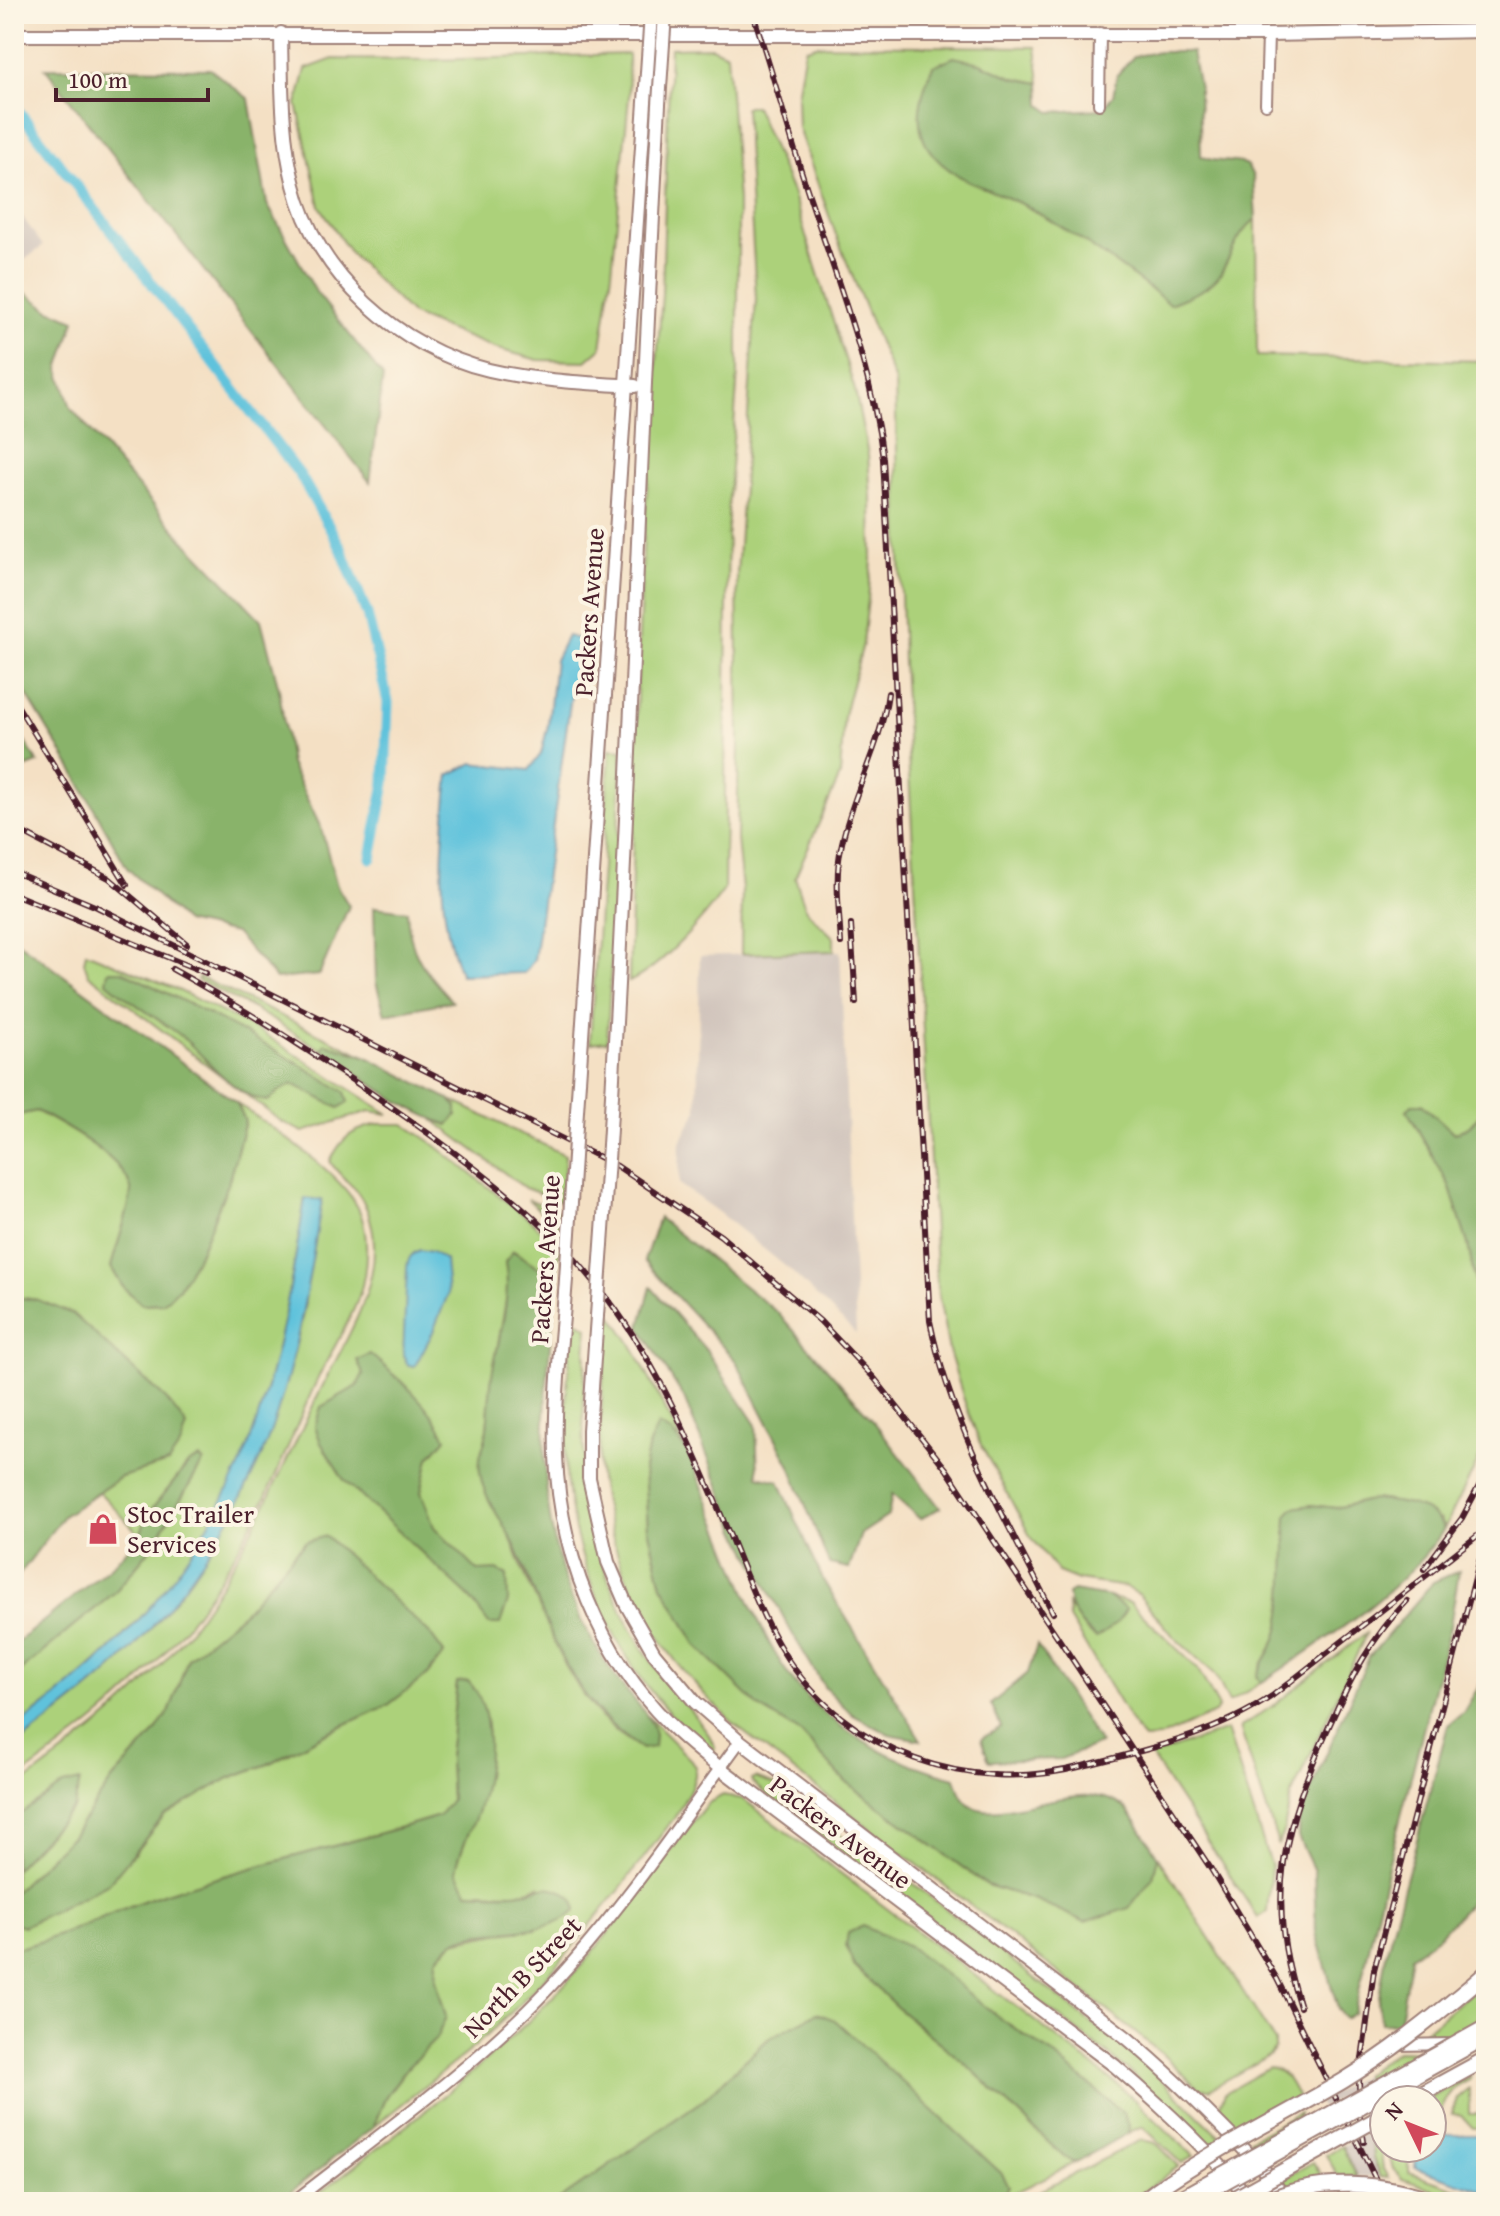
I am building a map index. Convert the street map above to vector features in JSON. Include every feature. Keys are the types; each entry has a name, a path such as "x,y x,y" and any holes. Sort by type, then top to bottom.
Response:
{"highway":[{"path":"1141,2202 1196,2163 1366,2066 1486,1973"},
{"path":"1440,2084 1486,2059"},
{"path":"1228,2202 1368,2124"},
{"path":"1264,2202 1305,2189 1360,2184 1416,2194 1438,2202"}],"main road":[{"name":"Packers Avenue","path":"651,14 653,88 646,386 622,946 589,1430 589,1478 608,1562 626,1604 654,1653 695,1702 740,1741 1127,2038 1199,2103 1251,2157 1277,2187 1285,2202"},
{"name":"Packers Avenue","path":"665,14 653,88 627,385 587,954 556,1455 565,1530 579,1577 598,1621 624,1668 669,1724 720,1768 1115,2066 1205,2149 1252,2202"},
{"path":"14,35 1268,35 1486,31"},
{"path":"281,33 282,116 295,189 322,251 365,301 421,343 451,358 486,369 528,378 646,386"},
{"path":"1171,2202 1486,2026"},
{"path":"1190,2202 1486,2038"}],"street":[{"path":"1099,104 1100,33"},
{"path":"1266,104 1268,35"},
{"name":"North B Street","path":"293,2202 455,2074 540,1997 612,1915 740,1741"},
{"path":"1391,2045 1486,2044"}],"shaded area":[{"path":"14,205 43,246 14,268"},
{"path":"840,951 856,1334 790,1270 679,1184 680,1143 697,1111 700,956"},
{"path":"1364,2074 1364,2084 1321,2108 1318,2102"},
{"path":"1368,2132 1368,2164 1375,2164 1380,2177 1356,2176 1342,2146"}],"green space":[{"path":"951,14 1314,14 1315,21 976,15"},
{"path":"816,45 1036,47 1040,83 1014,78 980,63 942,164 1067,230 1170,304 1233,246 1245,228 1256,219 1257,356 1486,361 1486,1107 1469,1127 1454,1133 1422,1105 1407,1110 1449,1185 1468,1244 1486,1341 1486,1445 1444,1529 1440,1520 1409,1505 1375,1499 1336,1508 1311,1505 1286,1531 1282,1619 1277,1637 1257,1676 1261,1683 1229,1702 1215,1674 1175,1638 1139,1595 1126,1587 1078,1580 1058,1572 1029,1534 980,1443 949,1351 937,1287 903,663 895,382 836,235 798,128 797,96 804,54 806,48"},
{"path":"711,47 727,54 738,200 738,372 728,509 724,890 668,954 629,982 638,657 644,530 662,295 670,48"},
{"path":"1192,52 1199,88 1201,156 1247,165 1253,176 1256,219 1239,238 1215,281 1197,293 1170,304 1051,221 949,170 928,148 920,128 922,96 933,66 954,57 980,63 1014,78 1040,83 1041,105 1051,112 1101,109 1113,96 1117,75 1134,56"},
{"path":"628,54 629,97 612,272 601,348 586,361 538,360 494,348 412,315 350,253 320,206 297,104 306,69 333,59 431,60"},
{"path":"45,68 210,69 249,99 267,204 316,292 383,377 370,482"},
{"path":"747,106 755,106 792,192 855,390 868,455 872,562 863,644 844,715 840,776 795,877 806,910 834,938 834,951 741,954 742,890 737,839 737,574 756,299"},
{"path":"16,286 50,310 75,320 59,369 71,408 181,537 261,620 279,689 290,764 321,828 337,886 349,906 319,975 276,979 235,933 185,922 127,868 14,674"},
{"path":"14,724 38,763 14,772"},
{"path":"610,749 622,750 607,1041 590,1043"},
{"path":"374,907 407,911 411,939 420,960 452,1001 385,1014 376,982"},
{"path":"14,939 237,1103 245,1121 228,1184 199,1254 179,1288 163,1303 142,1304 123,1287 111,1267 131,1195 126,1177 105,1154 37,1111 14,1116"},
{"path":"86,952 176,989 256,1029 389,1114 370,1111 303,1132 282,1122 88,974 84,962"},
{"path":"108,971 122,971 263,1043 345,1092 348,1102 339,1108 293,1084 268,1101 243,1092 176,1032 106,981"},
{"path":"199,977 365,1056 326,1044 324,1051 254,1009 197,980"},
{"path":"326,1044 365,1056 449,1099 457,1107 457,1115 449,1125 416,1111 324,1051"},
{"path":"449,1099 565,1155 562,1202 525,1188 433,1120 449,1125 457,1107"},
{"path":"237,1103 325,1169 353,1200 364,1224 366,1244 366,1264 360,1293 312,1390 261,1506 226,1569 198,1610 169,1648 121,1698 14,1782 14,1747 94,1685 143,1638 177,1597 234,1508 277,1411 304,1308 307,1269 305,1199 275,1356 248,1448 229,1491 181,1570 152,1605 86,1671 14,1729 14,1676 115,1592 152,1547 203,1462 189,1463 148,1514 140,1535 99,1492 121,1477 168,1463 38,1300 14,1297 14,1116 36,1111 91,1144 117,1165 126,1177 131,1194 111,1267 123,1287 142,1304 163,1303 179,1288 199,1254 228,1184 245,1122"},
{"path":"1412,1104 1422,1104 1454,1133 1469,1127 1486,1107 1486,1341 1468,1244 1449,1185 1407,1110"},
{"path":"378,1124 404,1124 431,1142 534,1223 559,1249 556,1279 514,1251 505,1262 509,1284 492,1378 486,1438 480,1459 523,1570 565,1665 580,1690 600,1716 642,1749 655,1735 644,1713 691,1760 695,1776 675,1817 560,1962 474,2047 373,2127 386,2096 446,2017 436,1980 437,1958 454,1942 536,1929 540,1886 517,1893 468,1892 456,1871 460,1848 478,1808 468,1681 457,1683 449,1758 451,1800 439,1816 157,1896 14,1949 14,1923 24,1926 134,1854 163,1816 229,1778 268,1764 388,1705 427,1675 444,1654 430,1634 305,1542 245,1611 188,1658 171,1708 154,1734 113,1779 72,1836 14,1892 14,1870 74,1807 14,1818 14,1790 92,1731 146,1682 188,1633 250,1533 356,1320 370,1283 374,1244 368,1214 359,1194 330,1161 349,1136"},
{"path":"528,1199 561,1212 560,1231"},
{"path":"659,1218 778,1313 871,1418 940,1508 920,1519 892,1494 888,1516 861,1534 849,1568 829,1564 790,1466 736,1361 644,1261"},
{"path":"513,1251 556,1279 544,1440 550,1519 559,1559 572,1599 592,1640 604,1661 649,1719 655,1735 654,1747 642,1749 616,1730 578,1685 551,1633 516,1548 482,1483 480,1456 486,1436 492,1375 506,1305 505,1262"},
{"path":"651,1287 706,1350 756,1425 758,1476 779,1481 823,1580 921,1740 889,1734 853,1715 825,1688 792,1633 737,1530 684,1398 640,1327"},
{"path":"14,1297 38,1300 73,1314 166,1399 187,1426 181,1444 168,1463 121,1477 63,1516 14,1582"},
{"path":"608,1309 631,1343 688,1453 672,1433 649,1444 644,1469 648,1528 662,1585 697,1646 759,1707 801,1733 846,1782 987,1885 1036,1900 1153,1877 1158,1857 1275,2042 1275,2049 1270,2055 1210,2089 1199,2089 1162,2054 1092,1998 741,1730 688,1676 666,1648 631,1587 607,1519 599,1464"},
{"path":"573,1319 588,1327 584,1453 594,1531 605,1569 642,1647 709,1735 714,1751 683,1726 631,1664 593,1589 580,1550 571,1510 565,1453"},
{"path":"370,1354 422,1403 446,1438 429,1458 421,1492 434,1527 478,1571 497,1570 507,1575 508,1601 500,1624 489,1624 468,1596 344,1480 321,1443 315,1426 321,1407 357,1386 363,1374 357,1360"},
{"path":"658,1425 672,1433 688,1453 766,1638 786,1671 810,1700 842,1727 878,1749 915,1766 955,1778 967,1802 983,1810 1084,1796 1104,1798 1122,1806 1158,1857 1153,1877 1129,1908 1085,1922 1036,1900 987,1885 846,1782 801,1733 759,1707 697,1646 662,1585 648,1528 644,1469 649,1444"},
{"path":"200,1458 203,1462 152,1547 115,1592 14,1676 14,1645 115,1563 140,1535 148,1514 189,1463"},
{"path":"1374,1499 1424,1510 1432,1514 1444,1529 1428,1551 1385,1594 1335,1633 1261,1683 1257,1676 1277,1636 1282,1616 1287,1516 1293,1508 1311,1505 1336,1508"},
{"path":"326,1536 430,1634 444,1653 427,1675 388,1705 268,1764 229,1778 164,1816 109,1883 24,1926 14,1923 14,1892 72,1836 113,1779 154,1734 171,1708 188,1658 245,1611 305,1542"},
{"path":"1459,1571 1450,1626 1354,2013 1345,2019 1338,2009 1316,1933 1314,1871 1298,1837 1299,1816 1369,1657 1433,1582"},
{"path":"1073,1591 1109,1597 1126,1609 1118,1622 1096,1638 1074,1613 1068,1594"},
{"path":"1109,1597 1130,1603 1197,1668 1219,1707 1215,1713 1159,1738 1144,1739 1069,1618 1068,1605 1086,1631 1096,1638 1125,1609"},
{"path":"1367,1632 1291,1796 1278,1844 1240,1728"},
{"path":"1037,1645 1100,1744 1061,1759 989,1761 981,1739 1001,1727 991,1704 1028,1673"},
{"path":"1485,1676 1486,1885 1441,1934 1411,1956 1399,2024 1381,2023 1378,2003 1386,1954 1448,1725 1463,1713"},
{"path":"468,1681 483,1708 487,1724 488,1759 479,1807 456,1871 468,1892 507,1893 554,1888 572,1898 576,1911 548,1925 471,1936 446,1948 437,1958 436,1980 446,2017 436,2039 405,2070 386,2096 373,2127 278,2202 14,2202 14,1949 157,1896 439,1816 451,1800 449,1758 457,1682"},
{"path":"1227,1730 1271,1867 1267,1912 1258,1918 1151,1756"},
{"path":"755,1778 775,1785 829,1827 896,1870 1148,2067 1223,2139 1211,2147 1127,2069 752,1783 751,1780"},
{"path":"80,1781 74,1807 14,1870 14,1818 63,1785"},
{"path":"723,1795 743,1799 1069,2047 1125,2091 1194,2156 1182,2163 1142,2126 1128,2133 1129,2125 1123,2113 1051,2053 1001,2019 854,1966 902,2012 967,2065 1064,2157 1078,2161 999,2201 1009,2186 817,2013 768,2039 703,2100 556,2202 308,2202 440,2098 535,2015 602,1941 708,1803"},
{"path":"863,1926 913,1949 1001,2019 1051,2053 1123,2113 1129,2125 1128,2133 1078,2161 1064,2157 967,2065 902,2012 854,1966 846,1945 848,1933"},
{"path":"1486,1980 1486,2018 1445,2040 1419,2036"},
{"path":"817,2013 835,2020 1001,2173 1009,2186 999,2201 556,2202 703,2100 768,2039"},
{"path":"1397,2051 1423,2052 1364,2084 1364,2074"},
{"path":"1269,2068 1284,2075 1298,2098 1240,2129 1219,2107 1225,2093"},
{"path":"1470,2075 1469,2080 1458,2085 1448,2095 1448,2087"},
{"path":"1469,2089 1469,2114 1486,2114 1486,2128 1473,2128 1461,2115 1452,2114 1457,2098"},
{"path":"1299,2113 1298,2121 1255,2145 1250,2139"},
{"path":"1141,2140 1156,2143 1179,2166 1128,2202 1019,2202"},
{"path":"1342,2146 1356,2176 1338,2176 1326,2155"},
{"path":"1313,2162 1323,2178 1288,2186 1283,2179"},
{"path":"1375,2164 1382,2164 1388,2178 1380,2177"},
{"path":"1392,2164 1409,2164 1409,2173 1486,2199 1486,2202 1463,2202 1402,2179"}],"water":[{"path":"567,636 579,639 534,960 524,973 461,975 452,951 443,901 449,775 473,763 529,770 541,754 548,725 555,660"},
{"path":"305,1198 322,1200 306,1297 283,1393 249,1483 194,1573 151,1628 94,1685 14,1747 14,1729 103,1656 154,1603 198,1542 230,1485 248,1447 275,1355"},
{"path":"420,1250 432,1252 445,1260 448,1294 415,1366 408,1365 403,1355 407,1265 410,1257"},
{"path":"1448,2135 1486,2135 1486,2192 1415,2168 1415,2164 1448,2164"}],"waterway":[{"path":"14,105 300,475 341,548 367,614 388,702 385,783 371,858"}],"railway":[{"path":"753,14 853,328 871,393 883,459 930,1321 939,1360 965,1434 1053,1613"},
{"path":"841,943 838,893 840,855 888,693"},
{"path":"14,700 127,885"},
{"path":"14,828 109,878 187,944"},
{"path":"14,872 97,907 617,1166 721,1236 820,1321 875,1379 947,1470 1211,1869 1277,1979 1387,2202"},
{"path":"14,894 206,973"},
{"path":"851,925 856,1003"},
{"path":"172,969 292,1040 433,1137 508,1195 576,1261 619,1314 656,1374 688,1438 761,1610 783,1652 809,1687 841,1717 876,1741 914,1758 955,1770 997,1775 1040,1774 1083,1766 1205,1731 1272,1696 1486,1529"},
{"path":"1424,1569 1462,1518 1486,1473"},
{"path":"1364,2142 1359,2081 1374,1970 1486,1535"},
{"path":"1300,2007 1289,1967 1281,1896 1290,1830 1314,1761 1346,1691 1373,1644 1407,1601"}],"place":[{"name":"Stoc Trailer Services","path":"103,1529"}]}
